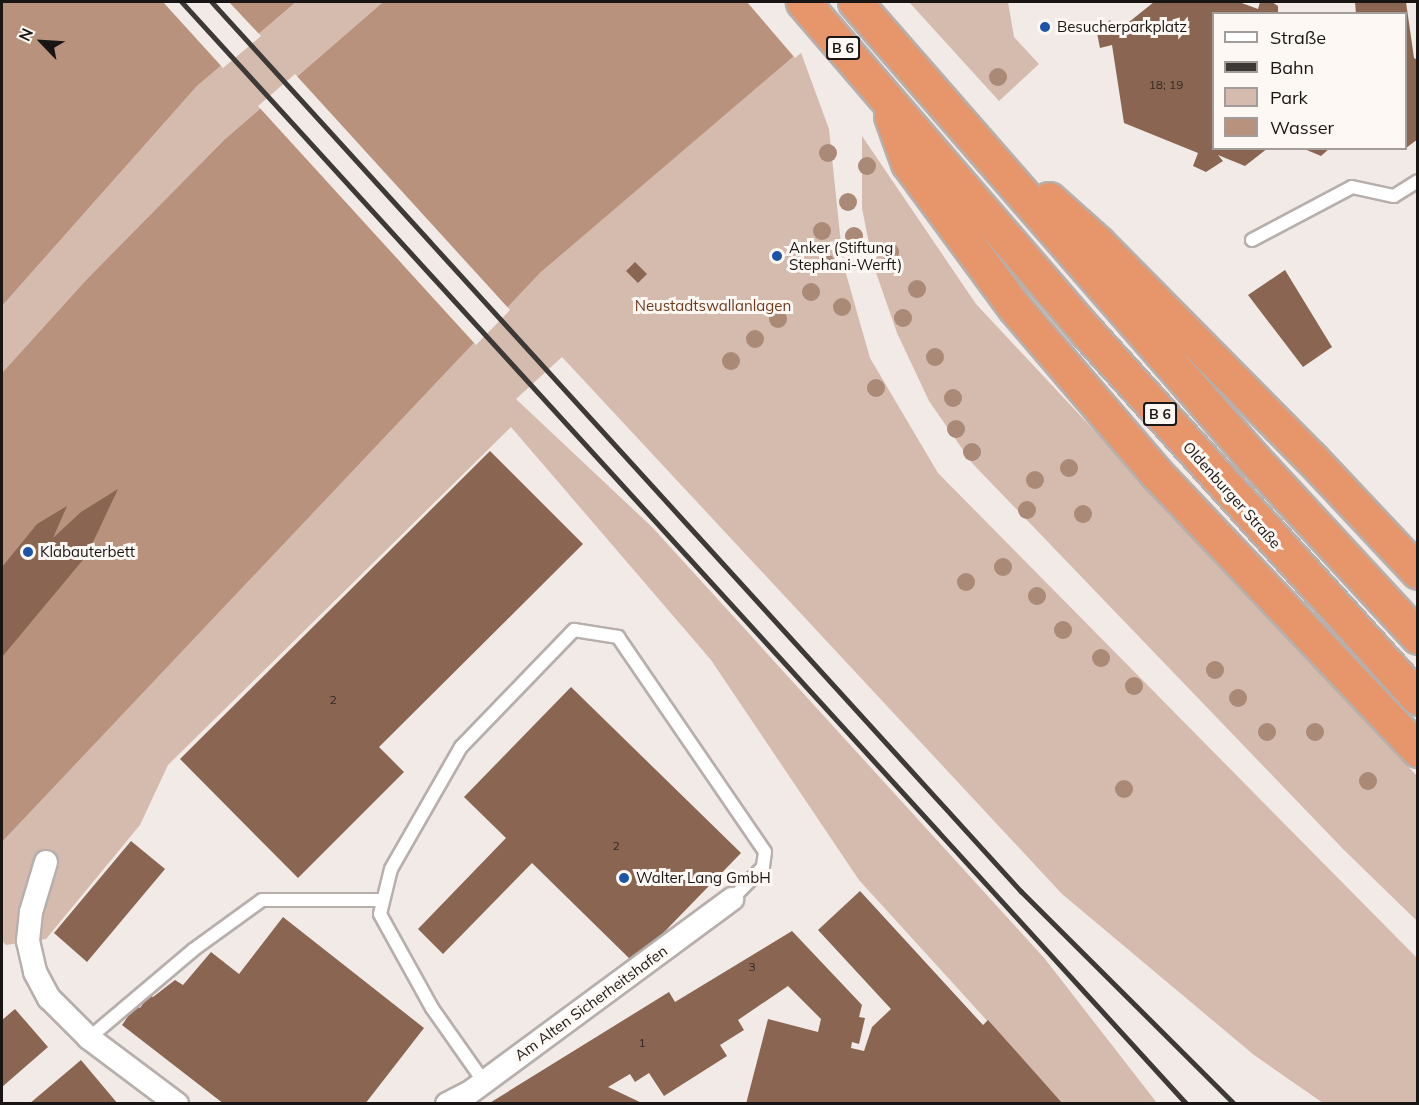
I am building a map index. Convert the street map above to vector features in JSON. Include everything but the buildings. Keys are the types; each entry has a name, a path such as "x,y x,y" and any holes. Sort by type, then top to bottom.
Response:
{"highway":[{"name":"B 6","path":"802,2 882,94 903,129"},
{"name":"B 6","path":"855,2 1252,457 1418,637"},
{"path":"939,99 1098,243 1311,458 1418,573"},
{"path":"903,129 908,163 1015,308 1155,472 1418,750"},
{"name":"Oldenburger Straße","path":"903,129 1286,555 1418,698"}],"street":[{"path":"46,862 31,912 28,941 35,972 49,998 89,1038 177,1104"},
{"name":"Am Alten Sicherheitshafen","path":"447,1104 484,1082 732,899"}],"lane":[{"path":"1252,240 1352,187 1394,196 1418,181"},
{"path":"484,1082 427,998 380,914 391,869 462,747 574,630 618,637 765,852 763,867 732,899"},
{"path":"89,1038 193,950 262,900 383,900"}],"green space":[{"path":"296,2 383,2 224,140 87,279 2,373 2,306 197,86"},
{"path":"909,2 1008,2 1014,37 1039,64 999,101"},
{"name":"Neustadtswallanlagen","path":"800,50 829,129 843,263 870,358 938,473 1417,958 1417,1103 1323,1103 1254,1055 1062,894 562,357 516,399 652,527 1045,959 1157,1103 1062,1103 859,880 711,660 511,427 168,765 140,825 46,939 6,945 2,941 2,842 540,273"},
{"path":"862,136 976,304 1417,776 1417,921 1344,850 972,463 929,401 897,333 873,264 862,208"}],"water":[{"path":"2,2 296,2 197,86 2,306"},
{"path":"383,2 857,2 540,273 2,842 2,373 87,279 224,140"}],"pier":[{"path":"163,2 229,2 261,36 223,68"},
{"path":"747,2 860,2 795,58"},
{"path":"295,74 510,310 476,345 258,106"}],"railway":[{"path":"182,2 1187,1104"},
{"path":"212,2 1021,891 1235,1104"}],"place":[{"name":"Besucherparkplatz","path":"1045,27"},
{"name":"Anker (Stiftung Stephani-Werft)","path":"777,256"},
{"name":"Klabauterbett","path":"28,552"},
{"name":"Walter Lang GmbH","path":"624,878"}]}
